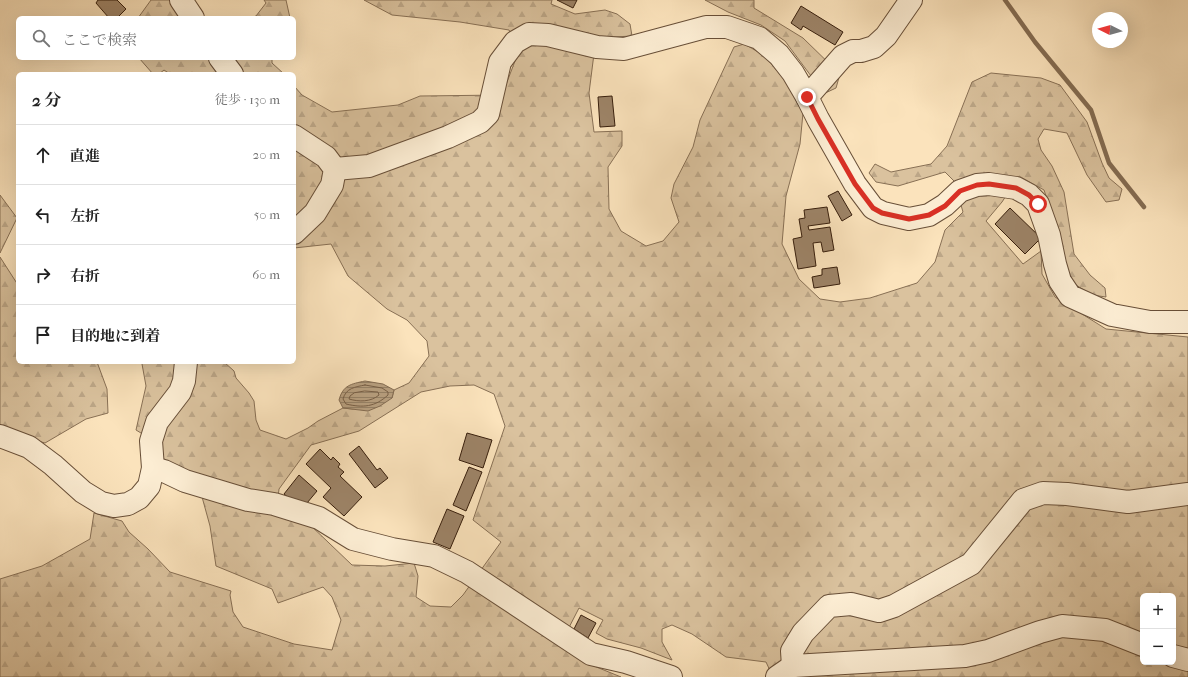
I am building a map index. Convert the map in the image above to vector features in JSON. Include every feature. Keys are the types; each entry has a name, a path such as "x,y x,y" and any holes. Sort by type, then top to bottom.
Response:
{"street":[{"path":"181,0 192,16"},
{"path":"807,97 843,56 853,51 861,51 874,47 886,36 911,0"},
{"path":"335,169 369,166 448,137 480,122 488,114 500,62 515,42 529,34 548,35 597,47 624,49 706,26 727,27 759,38 779,55 793,72 855,184 873,208 882,213 909,219 929,215 945,206 960,191 977,185 989,184 1016,188 1029,195 1038,204 1049,235 1060,281 1070,296 1112,316 1150,322 1188,322"},
{"path":"222,60 230,72"},
{"path":"296,137 326,157 335,169 332,186 315,213 296,231"},
{"path":"0,436 29,447 53,465 84,492 101,503 114,506 128,504 139,498 149,486 154,468 150,441 157,422 180,392 184,381 186,364"},
{"path":"154,468 185,481 248,500 274,504 319,518 353,539 392,549 434,556 467,572 591,654 626,662 671,677"},
{"path":"1140,644 1105,630 1062,626 1040,632 988,651 965,656 785,671 792,651 803,633 829,606 851,604 878,610 894,606 972,564 1023,500 1043,493 1067,494 1128,502 1188,494"},
{"path":"1176,657 1188,660"}],"green space":[{"path":"151,0 174,0 186,16 139,16"},
{"path":"264,0 286,0 290,16 256,16 266,3"},
{"path":"364,0 552,0 551,4 575,14 605,10 617,14 630,24 632,36 596,38 589,93 594,132 622,131 622,146 608,167 609,209 621,231 646,246 663,241 679,222 671,198 674,184 693,147 700,120 734,47 744,44 764,55 792,89 803,113 800,144 786,196 782,244 799,279 820,299 840,302 870,298 917,283 935,262 945,230 963,212 954,181 945,172 898,186 876,182 869,173 875,164 891,172 931,164 947,146 972,82 991,73 1041,78 1060,85 1087,122 1109,178 1122,189 1119,200 1106,202 1087,175 1067,133 1044,129 1038,139 1041,150 1052,166 1064,192 1074,254 1090,275 1105,288 1106,297 1092,295 1076,285 1067,274 1054,219 1044,190 1019,176 1002,202 986,221 1023,264 1041,251 1042,274 1055,297 1106,329 1188,337 1188,677 773,677 766,662 726,657 692,634 672,625 662,629 662,642 672,660 641,648 607,639 596,633 603,620 579,608 561,643 594,666 621,677 0,677 0,579 42,566 90,539 94,513 122,521 129,532 170,572 231,591 230,595 233,612 243,627 294,644 332,650 341,620 332,597 323,587 278,603 272,589 216,566 210,526 196,475 162,458 147,438 136,430 146,386 142,364 226,364 234,371 236,378 254,401 256,420 260,430 286,439 343,408 353,409 392,398 394,390 409,383 429,356 427,341 407,320 387,309 348,276 331,244 296,248 296,88 302,95 332,112 398,105 420,96 502,95 520,48 509,30 460,22 392,15","holes":["474,385 494,394 505,426 473,520 501,542 463,595 451,607 430,606 416,597 418,576 414,563 385,566 352,565 306,521 276,515 279,489 311,445 359,431 421,392 450,386"]},
{"path":"705,0 754,0 754,8 803,38 840,74 836,88 821,95 811,76 785,41 761,25 728,12"},
{"path":"141,60 272,60 272,63 282,72 167,72 164,70 162,72 151,72"},
{"path":"0,195 16,217 16,220 0,253"},
{"path":"0,257 16,282 16,364 98,364 107,389 108,413 86,419 45,443 21,436 0,447"}],"water":[{"path":"365,381 383,384 394,390 392,398 380,406 368,411 343,408 339,400 345,388 352,384"}],"building":[{"path":"98,0 117,0 126,9 119,16 107,16 96,3"},
{"path":"557,0 577,0 573,8"},
{"path":"801,6 843,32 835,45 803,26 801,30 791,23"},
{"path":"612,96 615,126 600,127 598,97"},
{"path":"838,191 852,215 842,221 828,196"},
{"path":"827,207 830,223 808,226 809,230 830,227 834,250 823,252 821,242 813,243 816,266 798,269 793,239 802,237 799,219 805,218 804,210"},
{"path":"1010,208 1041,238 1025,254 995,224"},
{"path":"837,267 840,284 814,288 812,277 822,275 822,269"},
{"path":"467,433 492,440 483,468 459,460"},
{"path":"359,446 377,470 380,468 388,478 375,488 349,454"},
{"path":"320,449 331,460 333,457 340,464 338,467 344,472 340,476 362,497 344,516 323,497 331,488 306,464"},
{"path":"469,467 482,472 466,511 453,505"},
{"path":"299,475 317,491 302,509 284,494"},
{"path":"447,509 464,516 450,549 433,542"},
{"path":"581,615 596,623 588,638 574,629"}],"waterway":[{"path":"1005,0 1035,42 1091,110 1109,163 1144,207"}],"route":[{"path":"807,97 855,184 873,208 882,213 909,219 929,215 945,206 960,191 977,185 989,184 1016,188 1029,195 1038,204"}]}
